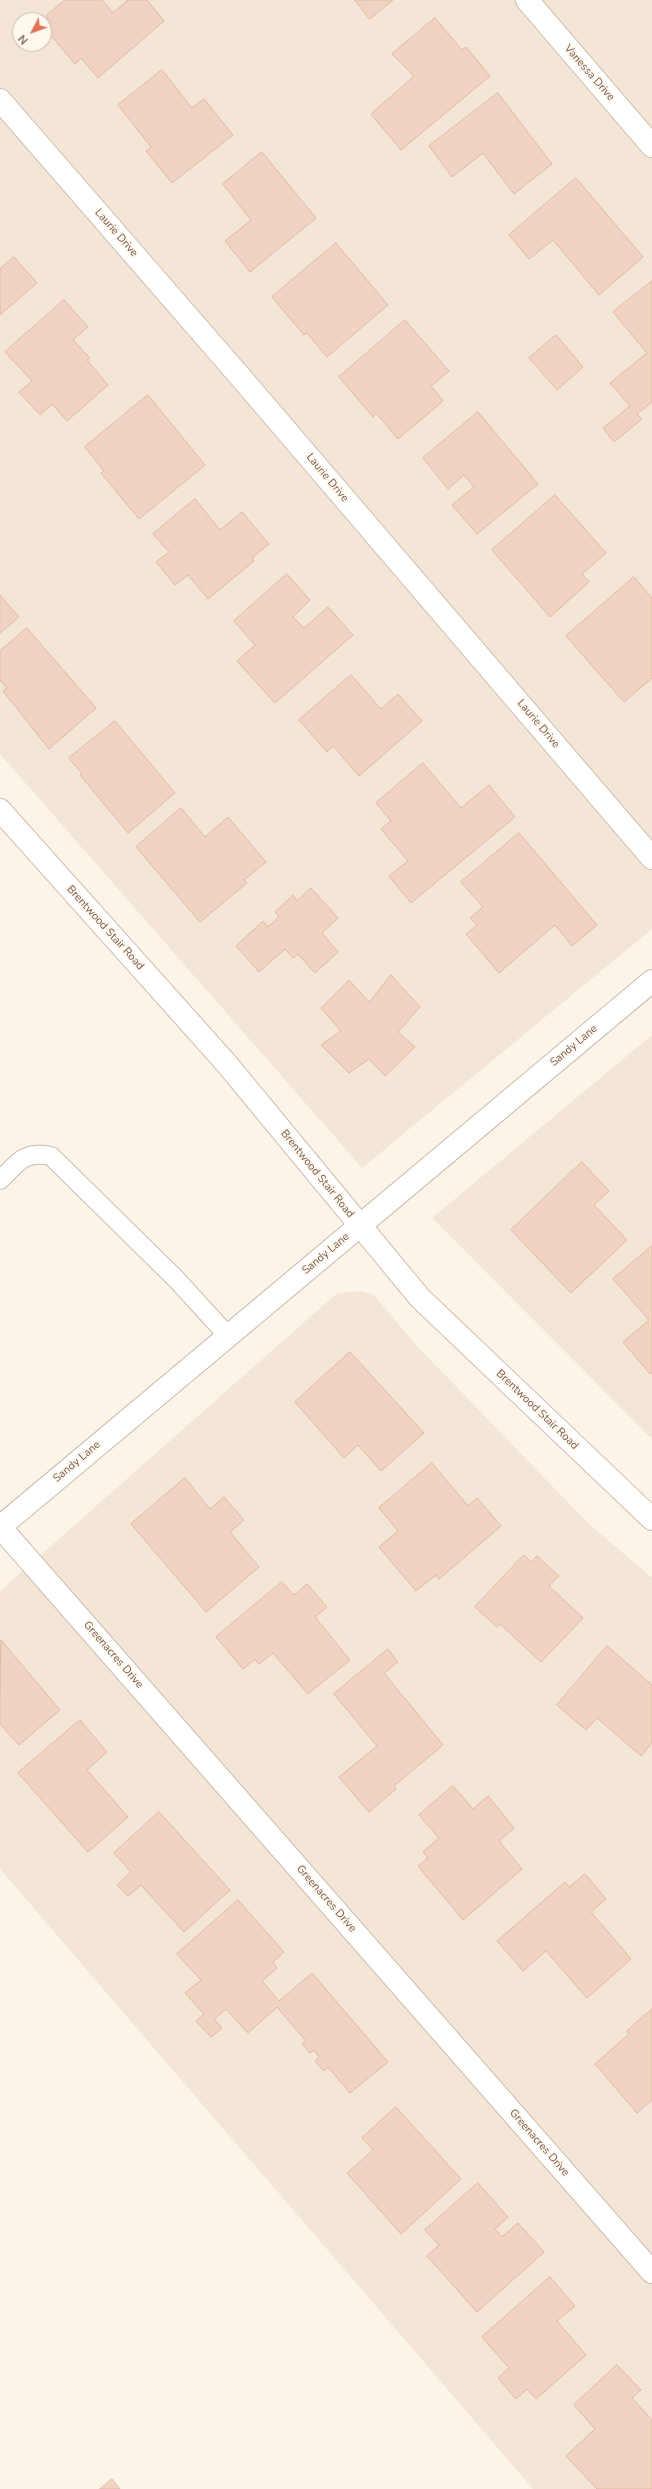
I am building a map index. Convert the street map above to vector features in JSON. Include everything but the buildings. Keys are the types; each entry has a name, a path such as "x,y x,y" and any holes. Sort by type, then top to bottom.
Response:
{"street":[{"name":"Vanessa Drive","path":"527,0 652,146"},
{"name":"Laurie Drive","path":"0,100 243,380 652,858"},
{"name":"Brentwood Stair Road","path":"0,810 226,1063 359,1226 420,1298 652,1519"},
{"name":"Sandy Lane","path":"0,1527 652,981"},
{"name":"Greenacres Drive","path":"0,1527 652,2272"}],"lane":[{"path":"0,1180 21,1160 35,1153 50,1156 177,1280 228,1336"}],"shaded area":[{"path":"0,0 652,0 652,929 362,1168 0,754"},
{"path":"652,1035 652,1439 432,1218"},
{"path":"359,1291 373,1294 415,1344 589,1524 652,1578 652,2489 533,2489 0,1869 0,1591 336,1294"}]}
